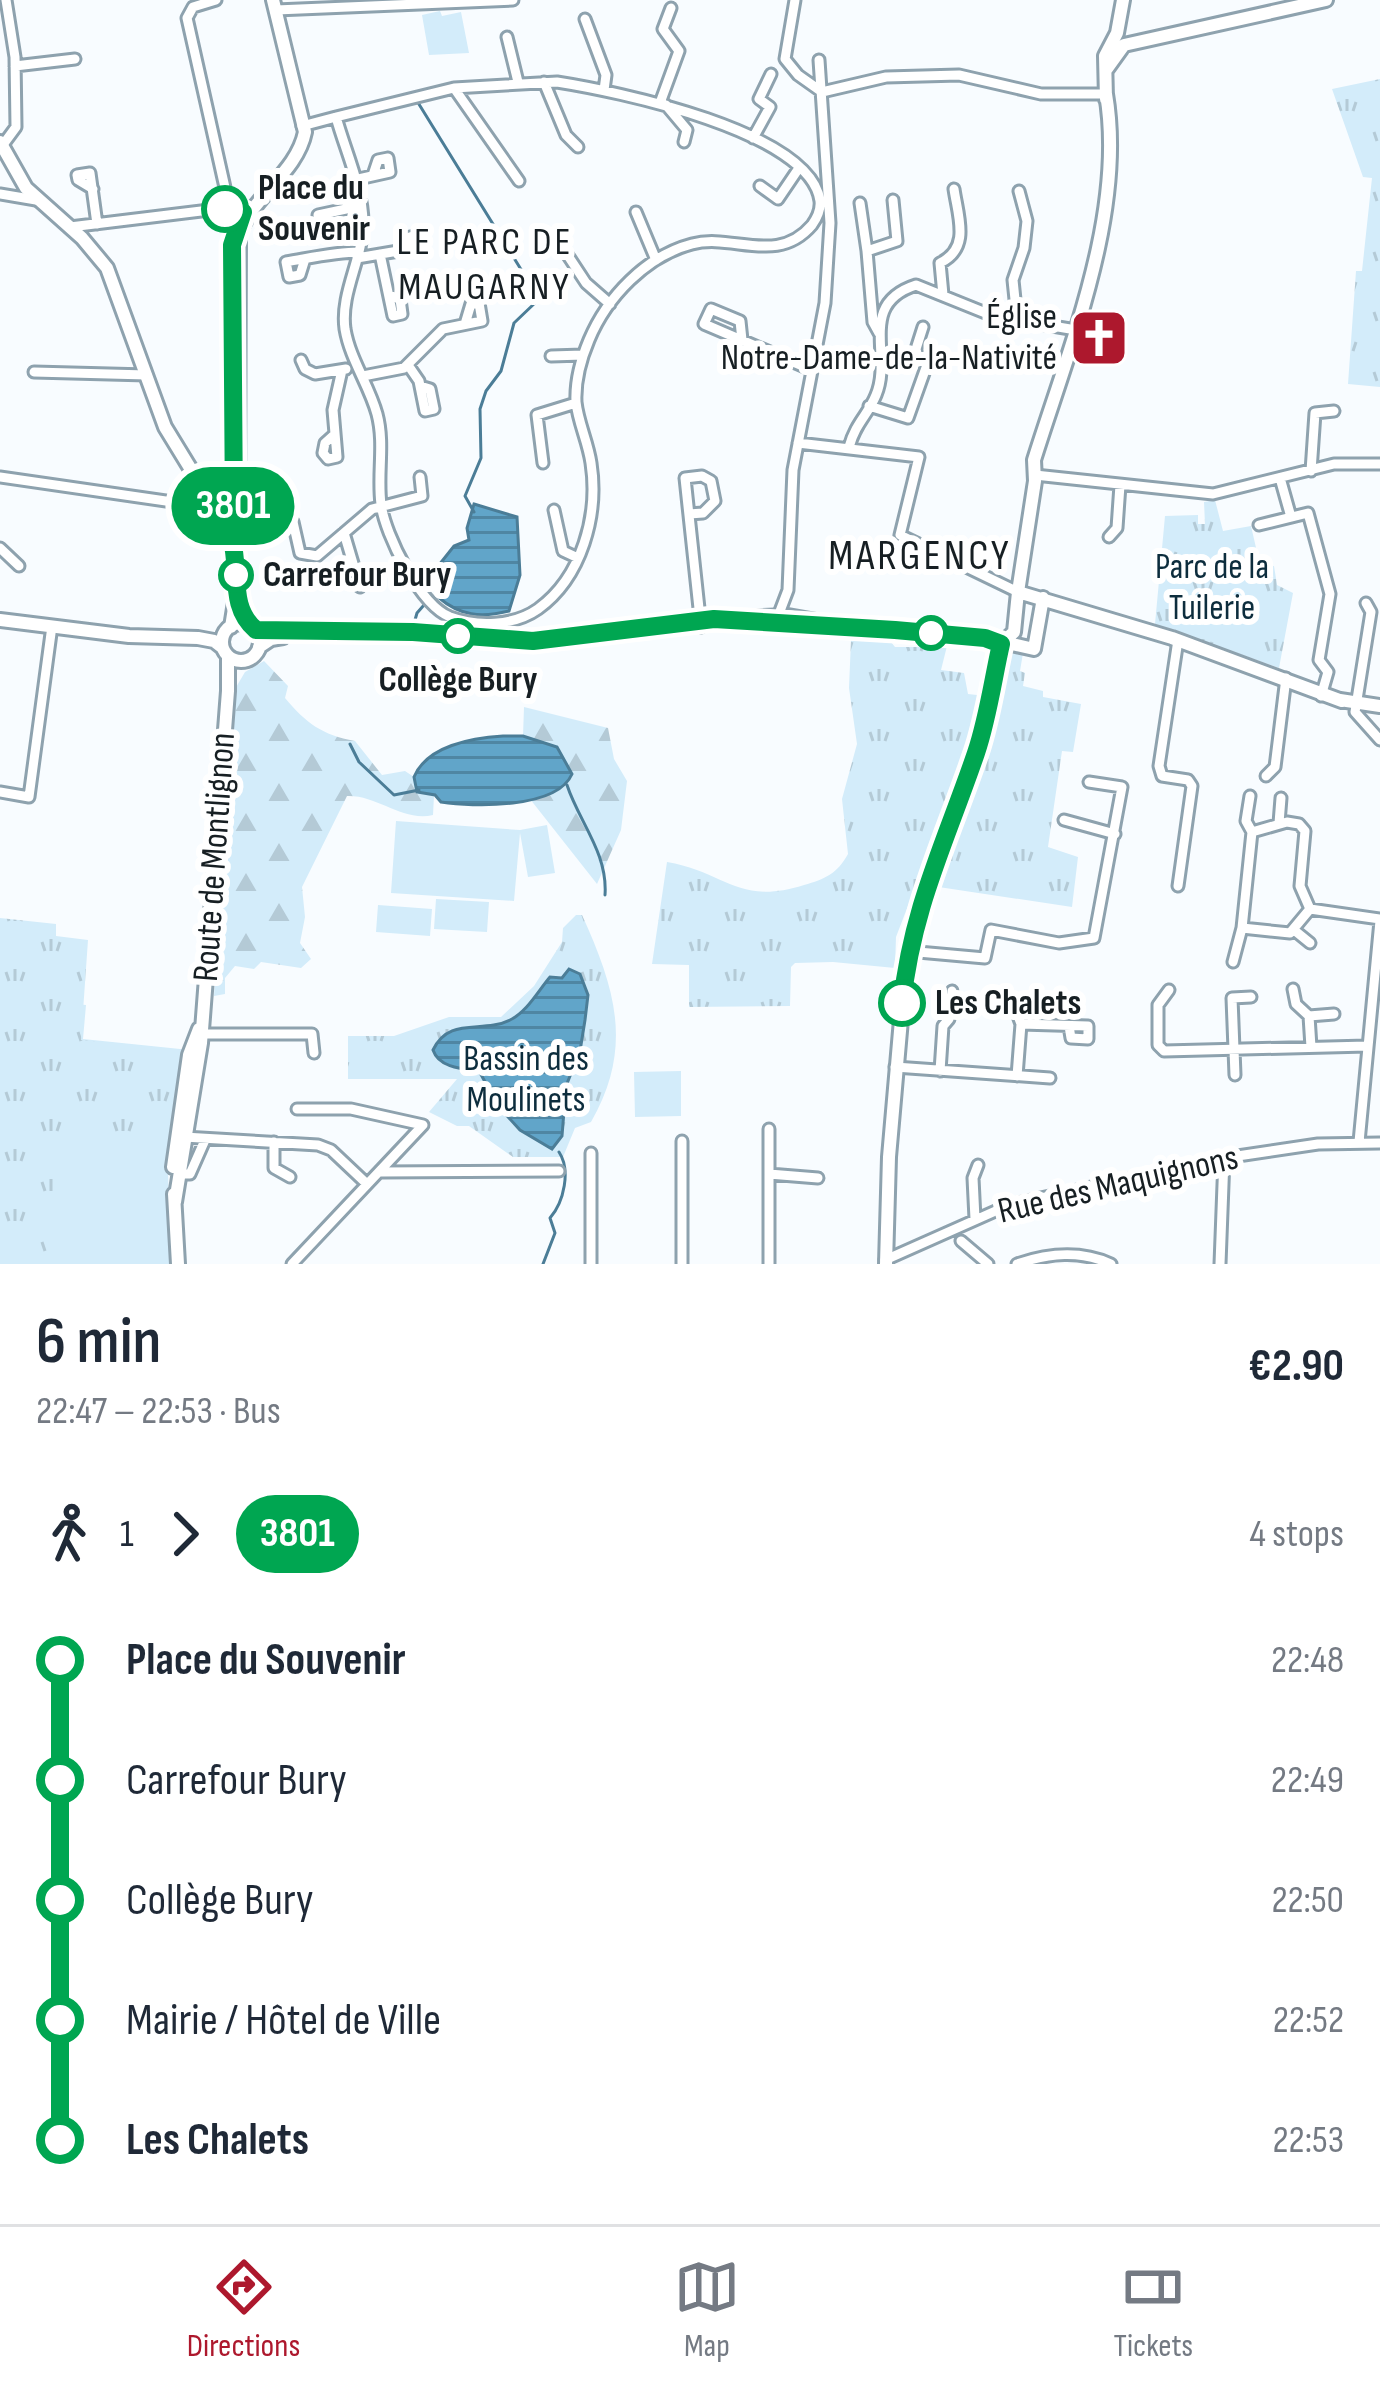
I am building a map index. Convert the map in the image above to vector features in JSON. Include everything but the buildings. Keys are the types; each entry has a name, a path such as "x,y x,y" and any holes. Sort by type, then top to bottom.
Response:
{"main road":[{"path":"870,1264 885,1262 895,1067 908,951 924,888 978,748 1001,644 1013,635 1036,475 1034,460 1076,330 1106,190 1106,70 1118,41 1123,0"},
{"path":"1118,41 1268,7 1326,0"},
{"path":"226,526 234,514 232,245 241,211 304,140 274,5"},
{"path":"1,144 36,200 70,227 106,268 171,440 234,541"},
{"path":"225,652 236,596 241,211"},
{"path":"1018,592 1042,604 1177,643 1322,694 1380,706"},
{"path":"236,596 260,647"},
{"path":"198,638 229,628 252,628 552,640 746,620 985,638 1034,650 1042,604"},
{"path":"985,638 1007,633 1014,619"},
{"path":"0,620 130,636 198,638 214,641 245,661 278,637 388,637 526,647 701,623"},
{"name":"Route de Montlignon","path":"178,1264 175,1202 189,1055 200,1030 228,691 225,652"},
{"name":"Route de Montlignon","path":"228,691 245,661"},
{"name":"Route de Montlignon","path":"175,1202 180,1137"}],"street":[{"path":"1,144 16,128 15,66 6,0"},
{"path":"216,0 193,7 187,17 226,192 241,211"},
{"path":"274,5 513,0"},
{"path":"795,0 784,58 822,92 886,77 959,75 1041,94 1106,94"},
{"path":"663,104 679,51 663,29 671,8"},
{"path":"585,19 606,75 604,90"},
{"path":"507,37 518,82"},
{"path":"15,66 75,59"},
{"path":"786,621 790,491 825,303 830,223 819,60"},
{"path":"753,138 770,106 759,99 771,74"},
{"path":"302,126 336,117 454,88 544,82 663,104 753,138 799,168 816,188 819,214 805,232 769,248 709,241 692,244 656,260 610,304 584,356 576,404 594,486 591,517 568,578 525,616 492,623 449,616 418,589 381,506 378,416 346,334 344,314 363,222 336,117"},
{"path":"544,82 566,135 578,147"},
{"path":"454,88 518,182"},
{"path":"663,104 687,130 684,142"},
{"path":"760,186 778,200 799,168"},
{"path":"16,169 0,193 36,200"},
{"path":"354,180 373,175"},
{"path":"92,189 97,224"},
{"path":"944,295 940,263 953,256 961,242 954,189"},
{"path":"1017,319 1013,280 1027,221 1019,191"},
{"path":"867,251 897,241 893,200"},
{"path":"850,447 879,380 880,306 866,273 860,203"},
{"path":"318,214 361,206"},
{"path":"70,227 241,211"},
{"path":"636,212 656,260"},
{"path":"559,242 586,283 610,304"},
{"path":"305,259 406,249"},
{"path":"380,254 389,296"},
{"path":"880,306 916,284 993,316 1076,330"},
{"path":"302,360 305,369 315,374 360,370 390,374 408,365 443,329 465,324"},
{"path":"869,406 908,418 928,362 918,358 916,350 923,327"},
{"path":"742,340 812,370"},
{"path":"551,356 584,356"},
{"path":"408,365 420,386"},
{"path":"334,434 333,410 342,370"},
{"path":"34,372 147,375"},
{"path":"543,463 537,415 576,404"},
{"path":"1311,470 1315,413 1334,411"},
{"path":"798,443 919,457 900,535 1018,592"},
{"path":"1036,475 1213,494 1311,470 1380,464"},
{"path":"689,514 703,513 715,501 711,481 702,476 685,478 701,623"},
{"path":"0,477 216,508"},
{"path":"293,522 299,553 309,557 325,552 363,514 422,496 420,477"},
{"path":"1280,478 1291,517"},
{"path":"1109,537 1118,528 1120,485"},
{"path":"554,510 563,551 578,558"},
{"path":"1259,525 1308,513 1330,594 1319,660 1327,668 1322,694"},
{"path":"344,532 360,587"},
{"path":"0,548 19,566"},
{"path":"1366,603 1371,612 1349,702 1380,740"},
{"path":"0,792 29,796 52,626"},
{"path":"1177,643 1159,771 1162,776 1188,780 1192,786 1178,886"},
{"path":"1266,776 1275,767 1285,681"},
{"path":"908,951 985,958 991,930 1059,943 1094,938 1124,773"},
{"path":"1089,782 1122,787"},
{"path":"1233,962 1242,928 1252,832 1246,821 1250,796"},
{"path":"1279,823 1281,798"},
{"path":"1064,820 1115,834"},
{"path":"1252,832 1279,823 1294,823 1305,831 1300,886 1310,910"},
{"path":"1242,928 1282,934 1294,930 1310,910"},
{"path":"1310,910 1380,920 1359,1142"},
{"path":"1294,930 1310,944"},
{"path":"1293,989 1296,1004 1309,1016 1311,1047"},
{"path":"1169,990 1158,1005 1160,1048 1367,1046"},
{"path":"940,1071 943,1026 950,1019 952,991"},
{"path":"1235,1075 1232,998 1251,997"},
{"path":"1015,1007 1021,1024 1017,1076"},
{"path":"1309,1016 1334,1015"},
{"path":"1021,1024 1069,1026"},
{"path":"200,1030 313,1034 314,1053"},
{"path":"895,1067 1050,1078"},
{"path":"292,1264 423,1125 351,1109 297,1109"},
{"path":"769,1129 769,1264"},
{"path":"180,1137 299,1142 331,1150 367,1184"},
{"path":"179,1174 190,1174 205,1140"},
{"path":"682,1141 682,1264"},
{"path":"274,1142 274,1168 290,1177"},
{"name":"Rue des Maquignons","path":"885,1262 1009,1205 1224,1158 1318,1144 1380,1143"},
{"path":"591,1154 591,1264"},
{"path":"1220,1264 1224,1158"},
{"path":"975,1220 973,1178 978,1165"},
{"path":"380,1172 559,1171"},
{"path":"769,1174 818,1178"},
{"path":"961,1240 988,1264"},
{"path":"1017,1264 1076,1253 1111,1264"}],"green space":[{"path":"440,11 442,16 461,12 469,53 429,55 422,15"},
{"path":"1380,79 1380,387 1348,384 1356,271 1362,271 1372,178 1363,177 1332,89"},
{"name":"Parc de la Tuilerie","path":"1215,500 1223,531 1251,526 1260,565 1274,566 1277,585 1293,593 1279,668 1155,624 1165,516 1198,515 1198,524 1205,524 1204,502"},
{"path":"851,640 891,642 895,647 919,647 920,641 948,642 941,670 964,673 968,694 979,700 964,760 896,937 895,968 795,963 790,1006 689,1007 689,965 652,964 667,862 763,892 824,878 848,854 842,799 857,744 849,688"},
{"path":"1013,652 1023,653 1023,686 1043,691 1043,697 1081,704 1073,752 1062,751 1048,847 1078,857 1072,907 932,886 984,752 1003,660"},
{"path":"264,661 288,686 285,698 308,721 355,741 382,775 405,771 414,777 416,792 434,796 433,815 411,815 347,796 302,887 305,917 300,943 311,959 301,968 261,962 254,969 235,966 225,978 225,994 214,996 235,689 245,672"},
{"path":"524,707 608,728 614,759 627,781 621,830 597,884 530,799 542,798 557,747 523,736"},
{"path":"396,821 520,830 547,825 555,873 528,877 520,833 514,901 391,893"},
{"path":"436,899 489,902 487,932 434,929"},
{"path":"378,905 432,909 430,936 376,932"},
{"name":"Bassin des Moulinets","path":"582,915 611,993 616,1043 604,1095 591,1122 575,1128 563,1157 513,1157 469,1126 457,1126 429,1112 457,1079 348,1079 348,1036 394,1036 449,1017 501,1017 534,986 562,942 563,928"},
{"path":"0,918 56,924 56,936 88,940 81,1040 179,1052 161,1146 58,1139 46,1264 0,1264"},
{"path":"0,997 86,1005 83,1039 190,1050 168,1173 171,1264 0,1264"},
{"path":"681,1071 681,1116 635,1117 634,1072"}],"water":[{"path":"474,504 517,517 520,575 509,611 471,614 438,597 435,570 454,546 469,540 467,528"},
{"path":"523,736 557,747 572,774 550,794 513,803 455,804 417,792 414,777 429,758 465,742"},
{"name":"Bassin des Moulinets","path":"569,969 580,974 588,995 580,1051 566,1086 562,1136 552,1149 520,1130 499,1107 479,1071 446,1064 433,1050 457,1029 499,1024 516,1016 550,977 562,978"}],"waterway":[{"path":"417,101 530,284 536,302 514,323 501,371 480,409 481,458 465,496 474,512"},
{"path":"413,627 424,605"},
{"path":"350,744 359,762 394,795 419,790"},
{"path":"567,785 602,865 605,895"},
{"path":"543,1264 555,1233 550,1218 564,1186 565,1168 559,1152"}],"bus line":[{"name":"3801","path":"225,209 243,212 232,245 234,514 226,526 235,544 239,607 256,630 413,632 533,641 714,619 895,630 985,638 1001,644 978,748 924,888 908,951 902,1003"}],"place":[{"name":"Place du Souvenir","path":"225,209"},
{"name":"Église Notre-Dame-de-la-Nativité","path":"1099,338"},
{"name":"Carrefour Bury","path":"236,575"},
{"name":"Collège Bury","path":"458,636"},
{"name":"Les Chalets","path":"902,1003"}],"district":[{"name":"LE PARC DE MAUGARNY","path":"485,264"},
{"name":"MARGENCY","path":"920,556"}]}
